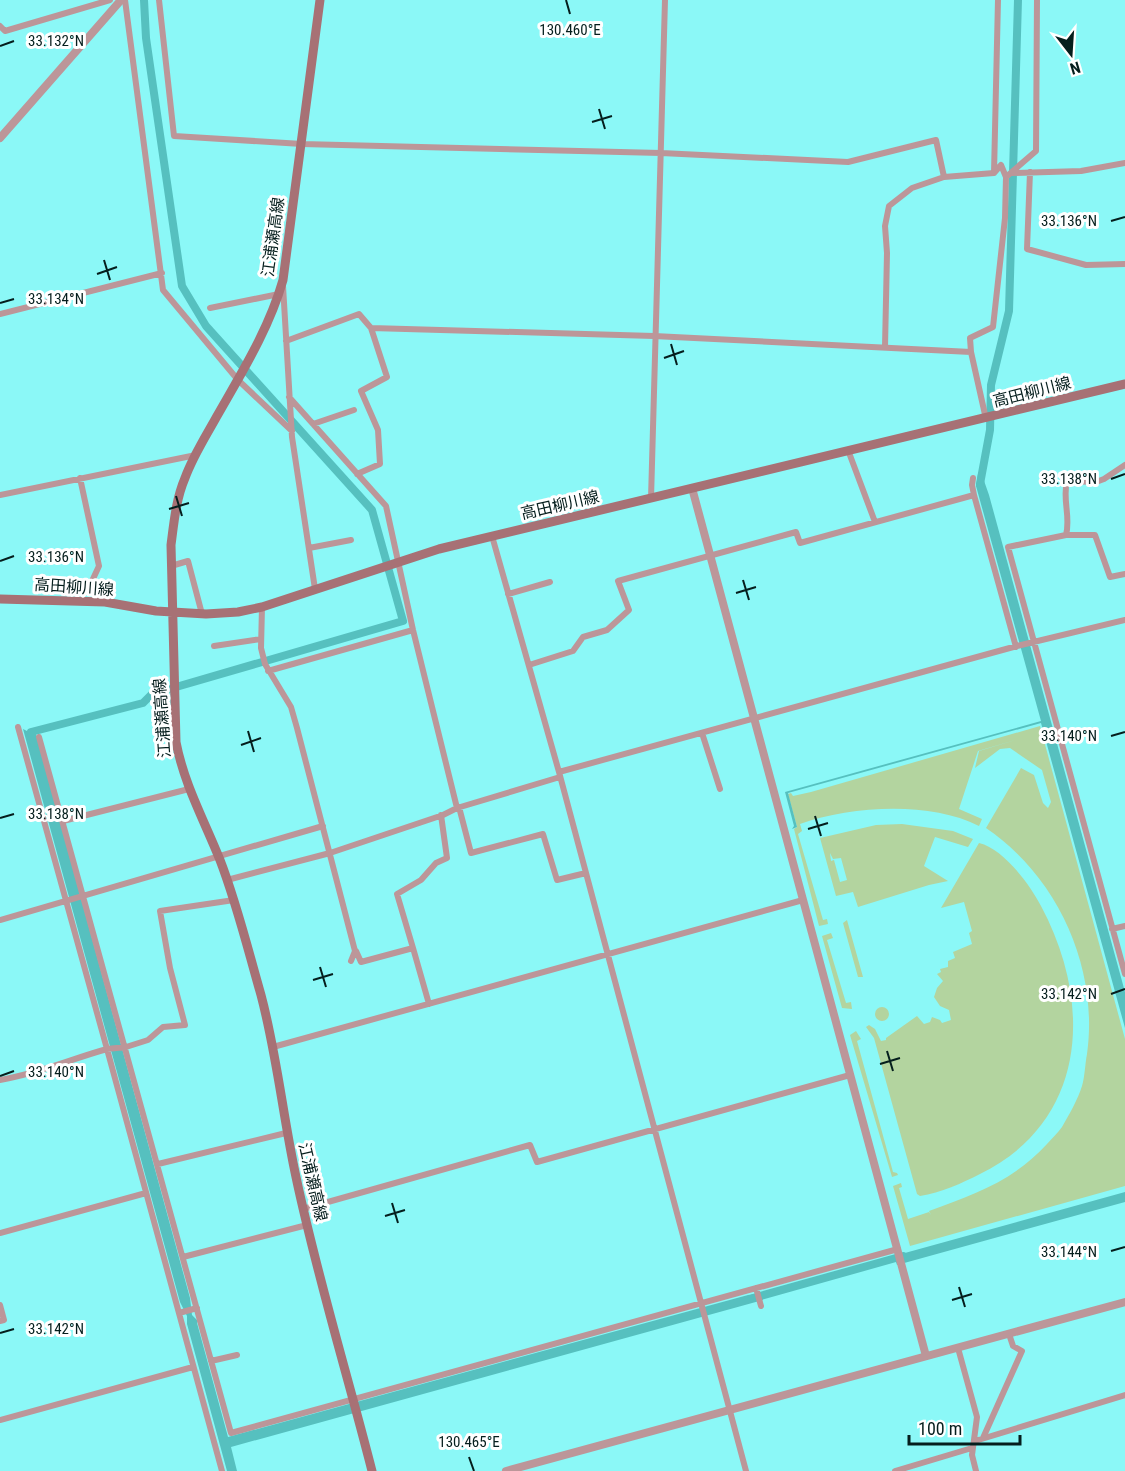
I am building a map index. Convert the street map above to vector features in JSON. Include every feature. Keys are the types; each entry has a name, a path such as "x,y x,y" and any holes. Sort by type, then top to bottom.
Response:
{"main road":[{"name":"江浦瀬高線","path":"320,0 283,280 253,354 186,476 176,508 171,545 176,742 189,789 219,857 234,900 261,994 273,1047 286,1133 303,1209 372,1471"},
{"name":"高田柳川線","path":"0,599 105,602 202,614 238,612 262,607 397,561 492,536 1125,384"}],"street":[{"path":"0,26 5,31 110,0"},
{"path":"0,138 123,0"},
{"path":"123,0 163,290 292,434"},
{"path":"159,0 174,136 302,144 661,153 848,162 936,140 944,177"},
{"path":"651,499 665,0"},
{"path":"994,173 998,0"},
{"path":"986,418 970,338 993,327 1009,175 1036,151 1037,0"},
{"path":"1009,175 1030,172 1081,171 1125,163"},
{"path":"885,347 887,253 885,226 889,206 912,188 944,177 994,173 1001,165 1009,175"},
{"path":"1030,172 1027,249 1086,265 1125,264"},
{"path":"0,314 162,273"},
{"path":"283,280 292,434 315,589"},
{"path":"210,308 279,294"},
{"path":"286,341 359,314 371,328 387,377 361,392 378,430 380,464 357,474"},
{"path":"371,328 654,336 971,351"},
{"path":"290,400 386,506 397,561 471,853 543,834 557,879 586,873"},
{"path":"313,424 354,410"},
{"path":"848,450 875,522"},
{"path":"0,495 196,455"},
{"path":"1066,535 1068,524 1064,493 1067,481 1096,482 1125,465"},
{"path":"80,478 99,566 92,581 105,602"},
{"path":"973,478 974,495 1017,647"},
{"path":"692,488 926,1356"},
{"path":"529,665 573,651 583,637 607,630 629,610 618,581 796,532 801,543 974,495"},
{"path":"1125,574 1110,578 1095,535 1066,535 1008,547 1125,974"},
{"path":"492,536 560,775 746,1471"},
{"path":"309,548 351,540"},
{"path":"171,566 188,561 202,614"},
{"path":"508,594 550,582"},
{"path":"262,607 261,648 269,673 291,707 356,951 361,962 413,948"},
{"path":"227,880 330,853 560,775 702,733 1034,642 1125,620"},
{"path":"269,673 414,630"},
{"path":"214,646 261,639"},
{"path":"18,727 146,1193 188,1311 211,1361 231,1433 899,1251"},
{"path":"702,733 720,789"},
{"path":"39,737 183,1257 193,1366 222,1471"},
{"path":"63,821 189,789"},
{"path":"429,1004 397,894 421,880 436,863 447,858 442,815"},
{"path":"0,920 323,826"},
{"path":"0,1080 35,1073 75,1058 148,1040 163,1027 185,1025 170,968 160,911 234,900"},
{"path":"273,1047 803,900"},
{"path":"1112,929 1125,926"},
{"path":"351,961 356,951"},
{"path":"303,1209 530,1145 537,1162 850,1075"},
{"path":"158,1164 286,1133"},
{"path":"0,1233 146,1193"},
{"path":"183,1257 307,1225"},
{"path":"757,1291 760,1303"},
{"path":"506,1471 1125,1302"},
{"path":"0,1305 4,1320 0,1321"},
{"path":"983,1438 1022,1351 1014,1346 1009,1334"},
{"path":"958,1348 977,1417 974,1445 976,1471"},
{"path":"211,1361 237,1355"},
{"path":"0,1420 193,1366"},
{"path":"895,1471 974,1445 983,1438 1125,1395"}],"green space":[{"path":"1040,726 1125,1039 1125,1186 910,1246 893,1186 901,1183 902,1187 899,1188 908,1219 929,1212 931,1215 929,1211 993,1185 1021,1168 1057,1133 1082,1086 1089,1022 1086,989 1079,958 1068,927 1053,898 1034,872 1012,848 986,828 1021,768 1034,775 1043,803 1048,808 1051,802 1042,770 1010,748 1000,749 975,768 979,751 1022,738 978,751 959,809 982,819 979,826 937,813 890,809 843,813 800,824 802,831 798,834 823,920 827,919 828,924 819,926 794,829 797,827 788,794 791,793 793,796 811,792"},
{"path":"902,824 953,831 973,839 968,847 935,837 924,866 948,881 858,907 853,892 836,896 820,838 876,825","holes":["830,853 833,859 841,858 847,880 840,882"]},
{"path":"979,843 998,852 1023,878 1041,906 1058,943 1069,981 1073,1019 1070,1056 1060,1091 1042,1123 1016,1151 966,1181 920,1196 917,1194 874,1038 866,1027 869,1025 875,1029 881,1041 886,1040 917,1016 924,1024 930,1022 932,1017 942,1023 951,1020 949,1010 940,1006 934,997 943,981 937,974 941,972 940,969 948,967 948,961 955,958 953,952 972,944 969,933 972,931 964,902 941,908"},
{"path":"847,920 863,977 858,977 843,923"},
{"path":"831,933 833,938 827,940 846,1003 851,1002 852,1009 842,1008 822,936"},
{"path":"879,1007 885,1007 889,1014 885,1021 879,1021 875,1017 875,1011"},
{"path":"856,1031 861,1039 857,1041 893,1172 898,1175 892,1177 850,1035"}],"water":[{"path":"978,474 982,475 989,495 1125,992 1125,1028 1041,723 788,793 797,827 792,829 794,826 785,792 1041,721 976,486"},
{"path":"23,729 37,736 190,1298 192,1315 198,1321 228,1437 748,1295 761,1293 763,1300 231,1447 237,1471 227,1471 187,1324 187,1316 180,1302"},
{"path":"1125,1192 1125,1202 897,1265 894,1256"}],"waterway":[{"path":"34,743 31,732 143,703 152,694 403,621 372,510 206,326 182,286 146,38 144,0"},
{"path":"980,484 990,430 991,385 1009,311 1018,0"},
{"path":"753,1298 903,1256"}]}
